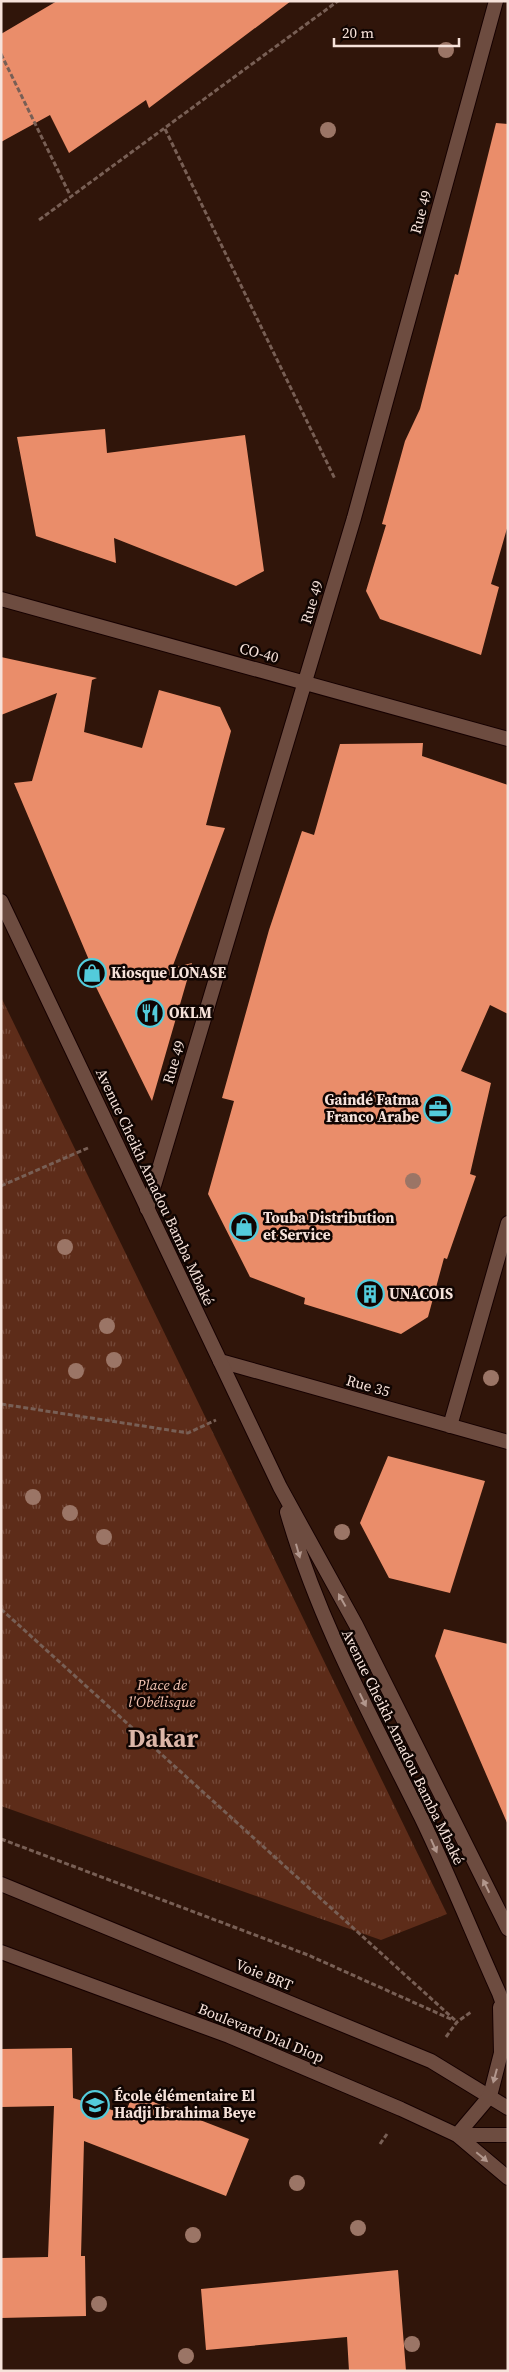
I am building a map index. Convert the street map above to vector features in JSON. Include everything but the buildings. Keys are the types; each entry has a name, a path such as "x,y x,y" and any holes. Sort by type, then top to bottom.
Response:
{"street":[{"name":"Rue 49","path":"147,1209 354,518 496,1"},
{"name":"CO-40","path":"1,599 508,739"},
{"name":"Avenue Cheikh Amadou Bamba Mbaké","path":"1,901 280,1487 356,1625 508,1930"},
{"path":"450,1426 508,1223"},
{"name":"Rue 35","path":"220,1361 508,1442"},
{"name":"Avenue Cheikh Amadou Bamba Mbaké","path":"280,1487 302,1563 332,1638 422,1820 508,2018"},
{"name":"Voie BRT","path":"1,1884 431,2061 508,2108"},
{"name":"Boulevard Dial Diop","path":"1,1952 228,2036 402,2109 457,2135 508,2135"},
{"path":"499,1994 501,2053 490,2096 457,2135 508,2178"}],"path":[{"path":"39,220 338,1"},
{"path":"1,54 71,197"},
{"path":"165,129 354,518"},
{"path":"1,1186 113,1137"},
{"path":"1,1404 188,1432 242,1408"},
{"path":"1,1609 457,2022 308,1955 1,1839"}],"green space":[{"name":"Place de l'Obélisque","path":"1,997 447,1914 381,1940 1,1806"}],"place":[{"name":"Kiosque LONASE","path":"92,973"},
{"name":"OKLM","path":"150,1013"},
{"name":"Gaindé Fatma Franco Arabe","path":"438,1109"},
{"name":"Touba Distribution et Service","path":"244,1227"},
{"name":"UNACOIS","path":"370,1294"},
{"name":"École élémentaire El Hadji Ibrahima Beye","path":"95,2105"}],"district":[{"name":"Dakar","path":"163,1738"}]}
